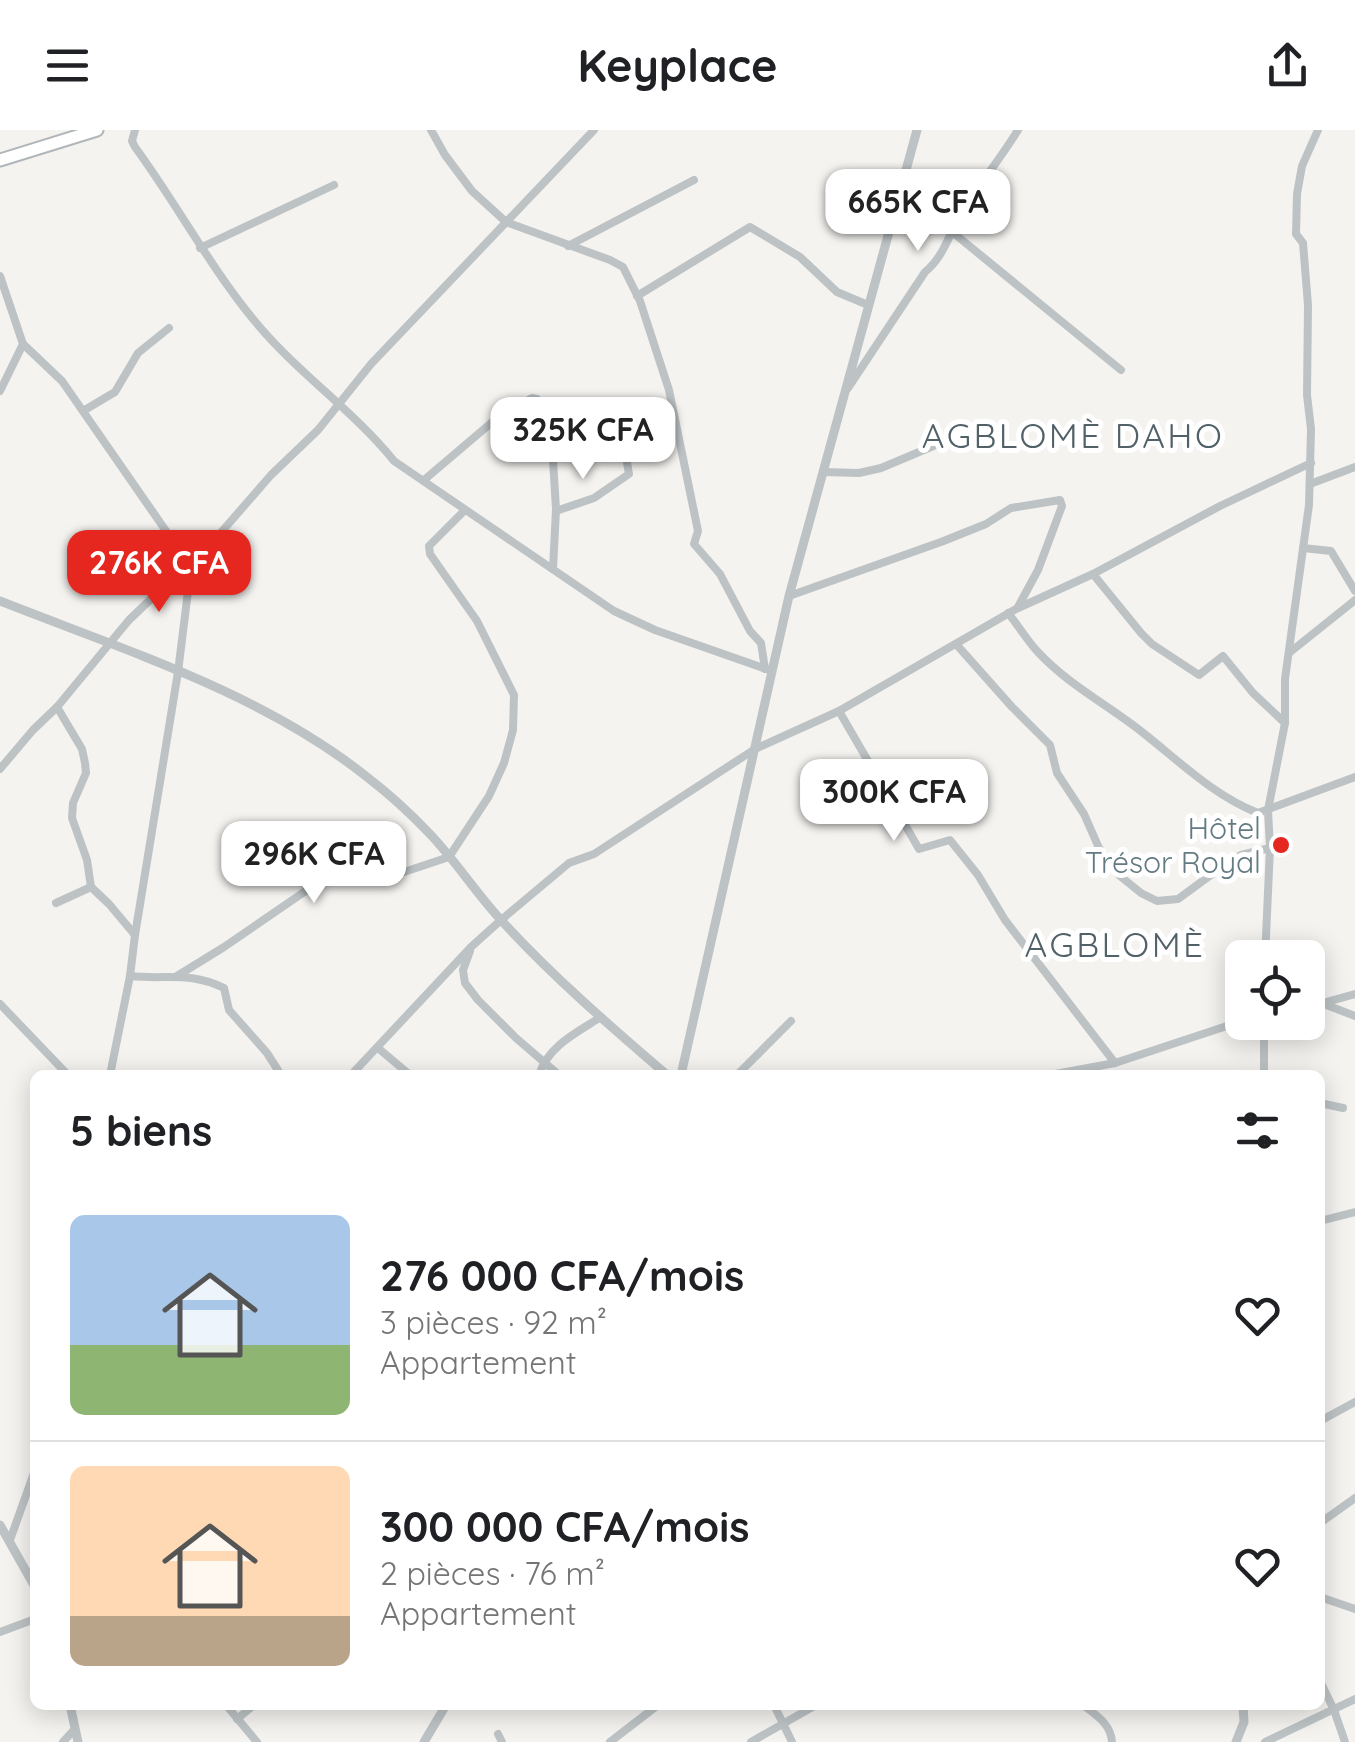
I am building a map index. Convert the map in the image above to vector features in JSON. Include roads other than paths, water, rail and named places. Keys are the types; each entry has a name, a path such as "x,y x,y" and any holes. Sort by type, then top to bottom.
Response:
{"main road":[{"path":"0,160 97,130"}],"street":[{"path":"135,130 135,147 200,248 254,320 394,461 614,612 768,670"},
{"path":"431,130 472,191 506,222 623,268 638,296 669,390 698,531 694,544 720,574 760,643 768,670"},
{"path":"0,769 150,597 191,567 271,475 318,430 371,364 594,130"},
{"path":"682,1070 755,749 768,670 917,130"},
{"path":"843,395 925,272 941,256 951,231 1018,130"},
{"path":"1266,940 1268,810 1285,723 1288,653 1311,463 1308,305 1303,243 1296,234 1297,194 1302,166 1320,131"},
{"path":"568,246 694,180"},
{"path":"200,248 334,185"},
{"path":"638,296 750,227 800,257 838,292 868,305"},
{"path":"951,231 1120,370"},
{"path":"0,276 23,344 62,381 191,567 130,976 111,1070"},
{"path":"84,411 115,392 138,353 169,328"},
{"path":"0,390 23,344"},
{"path":"424,480 497,418 532,398 538,399 550,412 556,511 553,569"},
{"path":"822,472 859,473 881,468 950,439"},
{"path":"556,511 594,498 629,474 626,457"},
{"path":"356,1070 471,947 569,863 594,854 755,749 839,710 1012,611 1094,574 1220,506 1311,463"},
{"path":"1310,484 1355,467"},
{"path":"789,596 941,542 986,524 1012,508 1060,500 1062,506 1038,570 1012,611"},
{"path":"177,976 345,864 365,860 404,872 450,857 489,796 513,730 514,695 476,621 428,546 465,510"},
{"path":"1303,548 1332,550 1355,590"},
{"path":"1094,574 1152,644 1199,675 1224,656 1253,693 1285,723"},
{"path":"1288,653 1355,600"},
{"path":"0,601 236,697 332,751 428,832 500,920 600,1018 661,1070"},
{"path":"1012,611 1038,652 1237,805 1258,813 1355,778"},
{"path":"956,644 1050,746 1057,773 1084,814 1099,848 1120,876 1141,893 1157,901 1178,900 1230,862 1270,848"},
{"path":"57,707 82,749 85,762 86,773 73,803 72,818 87,860 91,887 135,934"},
{"path":"839,710 919,849 950,840 978,875 1005,920 1115,1063"},
{"path":"56,903 91,887"},
{"path":"471,947 463,970 466,983 478,1000 553,1070"},
{"path":"130,976 204,978 224,988 229,1010 278,1070"},
{"path":"1325,1004 1355,994"},
{"path":"0,1004 63,1070"},
{"path":"1325,1004 1355,1016"},
{"path":"541,1070 543,1062 569,1038 600,1018"},
{"path":"742,1070 791,1021"},
{"path":"1079,1070 1115,1063 1225,1027"},
{"path":"1264,1040 1264,1070"},
{"path":"378,1048 404,1070"},
{"path":"1325,1104 1343,1108"},
{"path":"1325,1220 1355,1212"},
{"path":"1325,1418 1355,1402"},
{"path":"10,1540 30,1484"},
{"path":"1325,1519 1355,1498"},
{"path":"0,1525 30,1578"},
{"path":"1325,1598 1355,1609"},
{"path":"0,1632 30,1621"},
{"path":"1325,1691 1344,1742"},
{"path":"1266,1742 1355,1699"},
{"path":"71,1710 78,1742"},
{"path":"230,1710 257,1742"},
{"path":"238,1719 248,1710"},
{"path":"424,1742 443,1710"},
{"path":"610,1742 652,1710"},
{"path":"777,1710 792,1742"},
{"path":"751,1742 808,1710"},
{"path":"1089,1710 1104,1722 1112,1742"},
{"path":"1236,1742 1244,1722 1243,1710"},
{"path":"63,1742 74,1730"}],"place":[{"name":"Hôtel Trésor Royal","path":"1281,845"}],"district":[{"name":"AGBLOMÈ DAHO","path":"1073,435"},
{"name":"AGBLOMÈ","path":"1115,944"}]}
